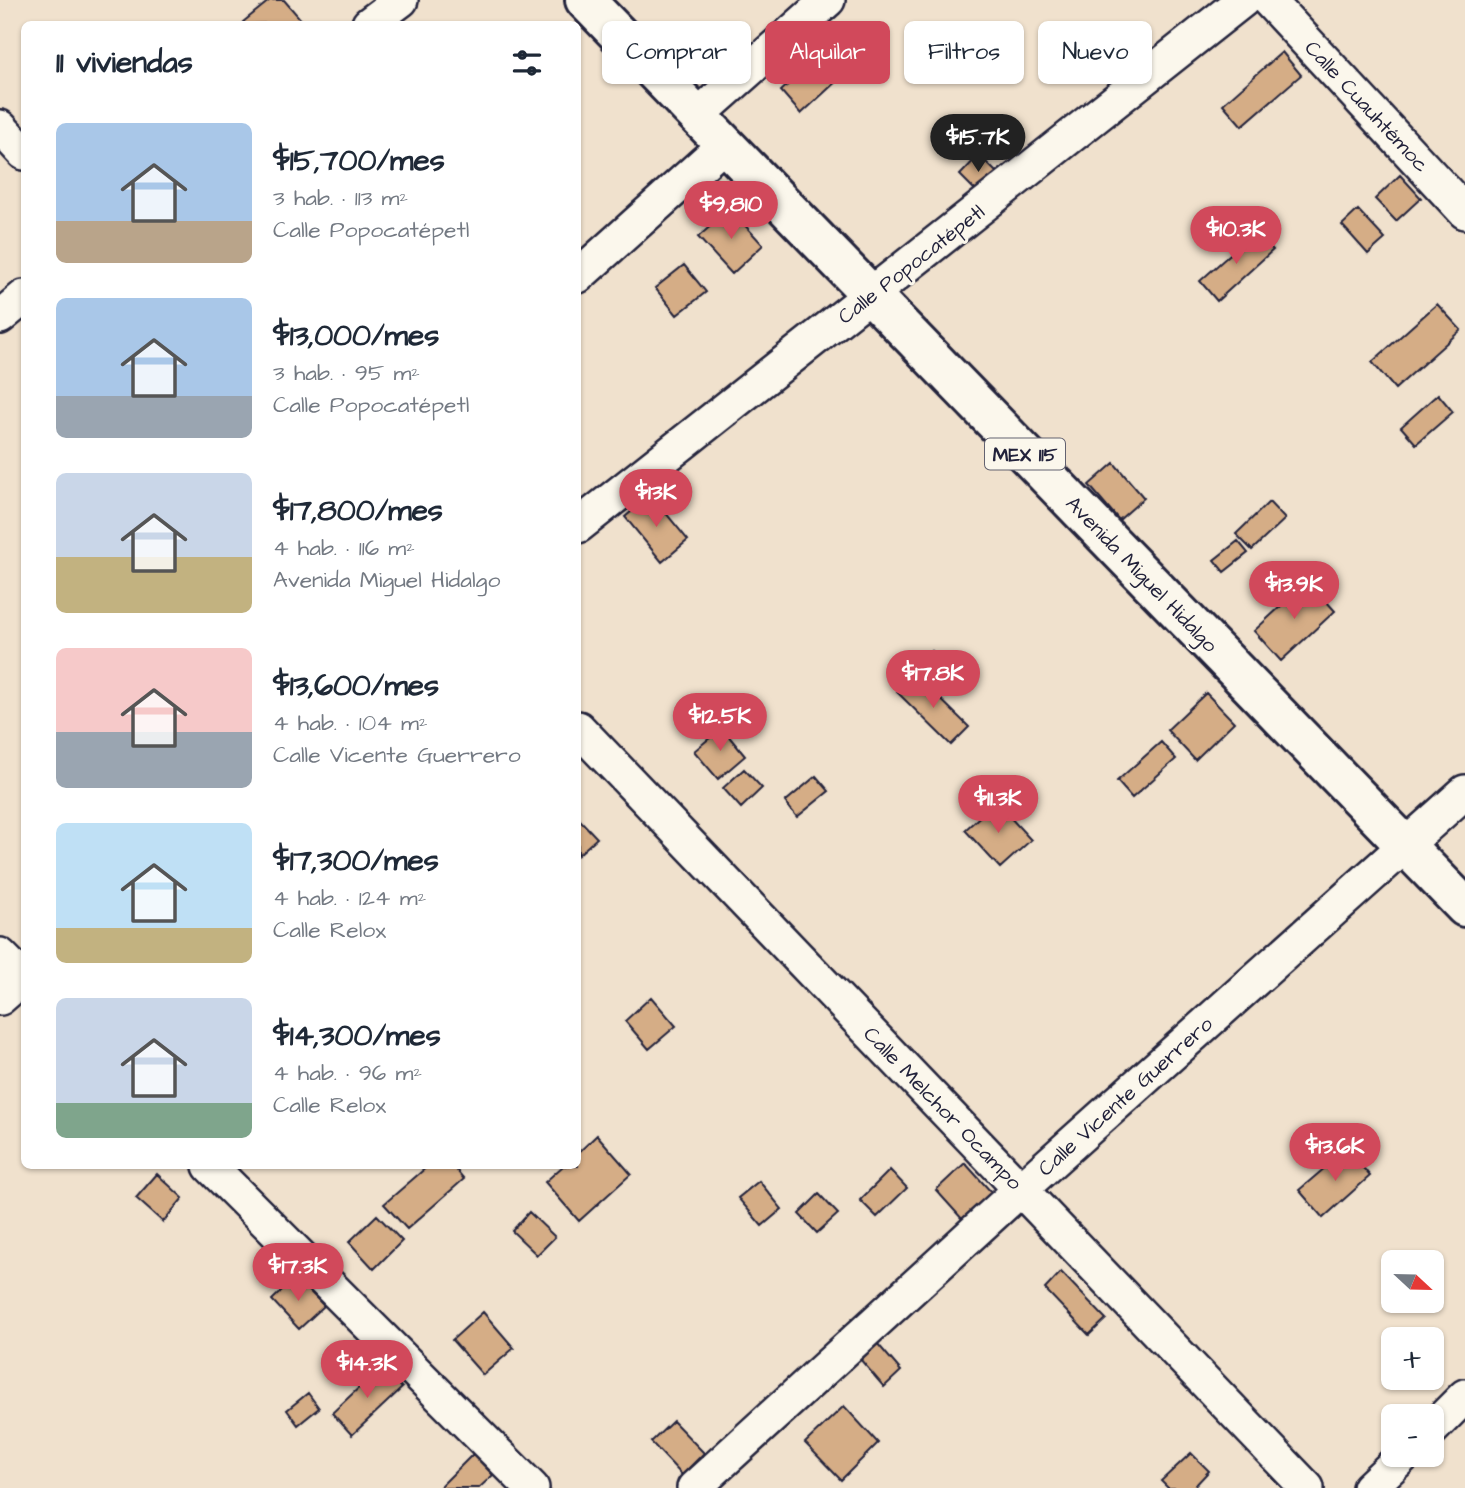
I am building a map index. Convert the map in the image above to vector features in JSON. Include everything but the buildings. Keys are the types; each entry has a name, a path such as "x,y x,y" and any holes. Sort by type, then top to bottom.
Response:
{"main road":[{"name":"Avenida Miguel Hidalgo","path":"585,0 1465,908"}],"street":[{"path":"373,21 401,0"},
{"path":"697,116 828,0"},
{"name":"Calle Popocatépetl","path":"581,524 1243,0"},
{"name":"Calle Cuauhtémoc","path":"1268,0 1465,212"},
{"path":"0,127 21,150"},
{"path":"581,273 725,144"},
{"path":"0,317 21,300"},
{"name":"Calle Melchor Ocampo","path":"581,731 1307,1488"},
{"name":"Calle Vicente Guerrero","path":"694,1488 1021,1189 1465,792"},
{"path":"213,1169 532,1488"},
{"path":"1444,1417 1465,1396"},
{"path":"1369,1488 1391,1467"}]}
